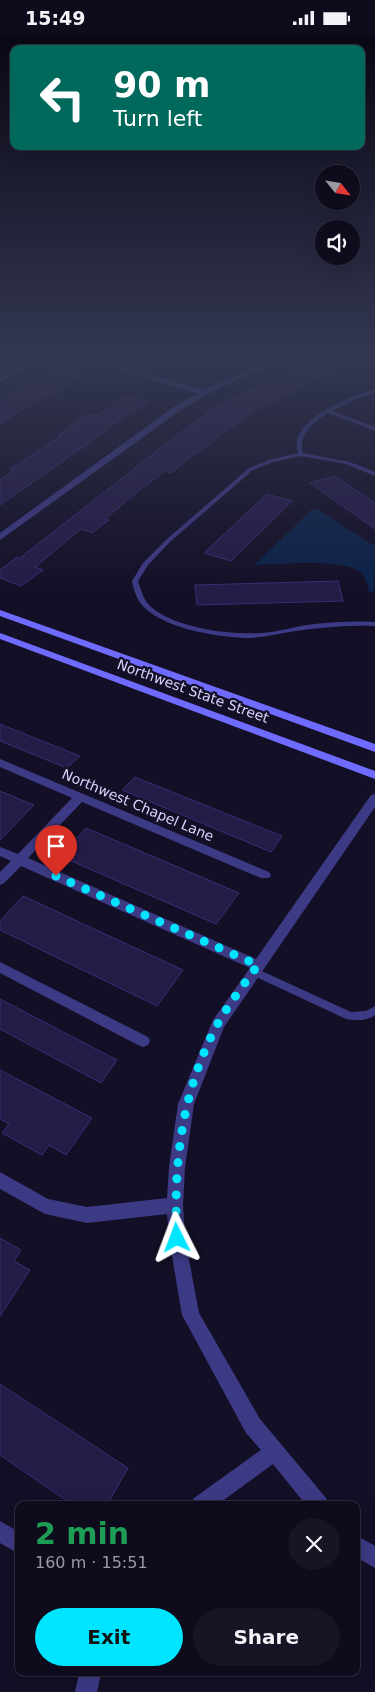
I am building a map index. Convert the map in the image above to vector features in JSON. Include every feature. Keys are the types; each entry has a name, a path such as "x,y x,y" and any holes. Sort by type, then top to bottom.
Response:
{"main road":[{"name":"Northwest State Street","path":"0,613 375,748"},
{"name":"Northwest State Street","path":"0,636 375,775"}],"street":[{"path":"0,537 138,437"},
{"name":"Northwest Chapel Lane","path":"0,763 265,875"},
{"path":"0,880 79,797"},
{"path":"316,1501 253,1426 191,1315 177,1238 175,1205 178,1167 186,1105 218,1024 255,968 375,798"},
{"path":"0,851 255,968"},
{"path":"0,967 143,1041"},
{"path":"0,1179 45,1207 87,1215 175,1205"},
{"path":"206,1501 275,1451"},
{"path":"0,1531 15,1542"},
{"path":"360,1548 375,1558"},
{"path":"86,1692 89,1676"}],"lane":[{"path":"301,437 298,445 301,454"},
{"path":"375,473 337,459 301,454 271,461 251,469 169,540 145,564 135,581 140,598 150,610 182,624 215,633 261,635 355,623 375,624"},
{"path":"255,968 350,1016 368,1015 375,1010"}],"water":[{"path":"317,509 375,546 374,592 369,592 366,580 362,574 342,565 311,563 254,565 311,510"}],"building":[{"path":"59,437 97,437 0,505 0,480 14,470 10,469"},
{"path":"174,437 217,437 200,452 197,451 171,473 165,471 137,492 105,519 109,520 92,533 81,529 35,567 43,570 21,586 0,578 0,570 17,557 20,558"},
{"path":"335,476 375,503 375,529 310,483"},
{"path":"267,494 292,501 231,561 204,553"},
{"path":"338,581 343,601 197,605 195,585"},
{"path":"0,724 80,756 67,768 0,741"},
{"path":"135,777 282,836 271,852 122,790"},
{"path":"0,791 34,805 0,840"},
{"path":"86,828 239,893 216,924 60,856"},
{"path":"23,896 183,970 157,1006 0,930 0,921"},
{"path":"0,999 117,1060 101,1083 0,1029"},
{"path":"0,1070 92,1118 66,1155 49,1145 42,1155 2,1133 9,1124 0,1119"},
{"path":"0,1238 21,1250 14,1261 30,1270 0,1316"},
{"path":"0,1384 128,1468 109,1501 67,1501 0,1455"}],"route":[{"path":"56,876 258,965 218,1024 186,1105 175,1205 177,1238"}]}
